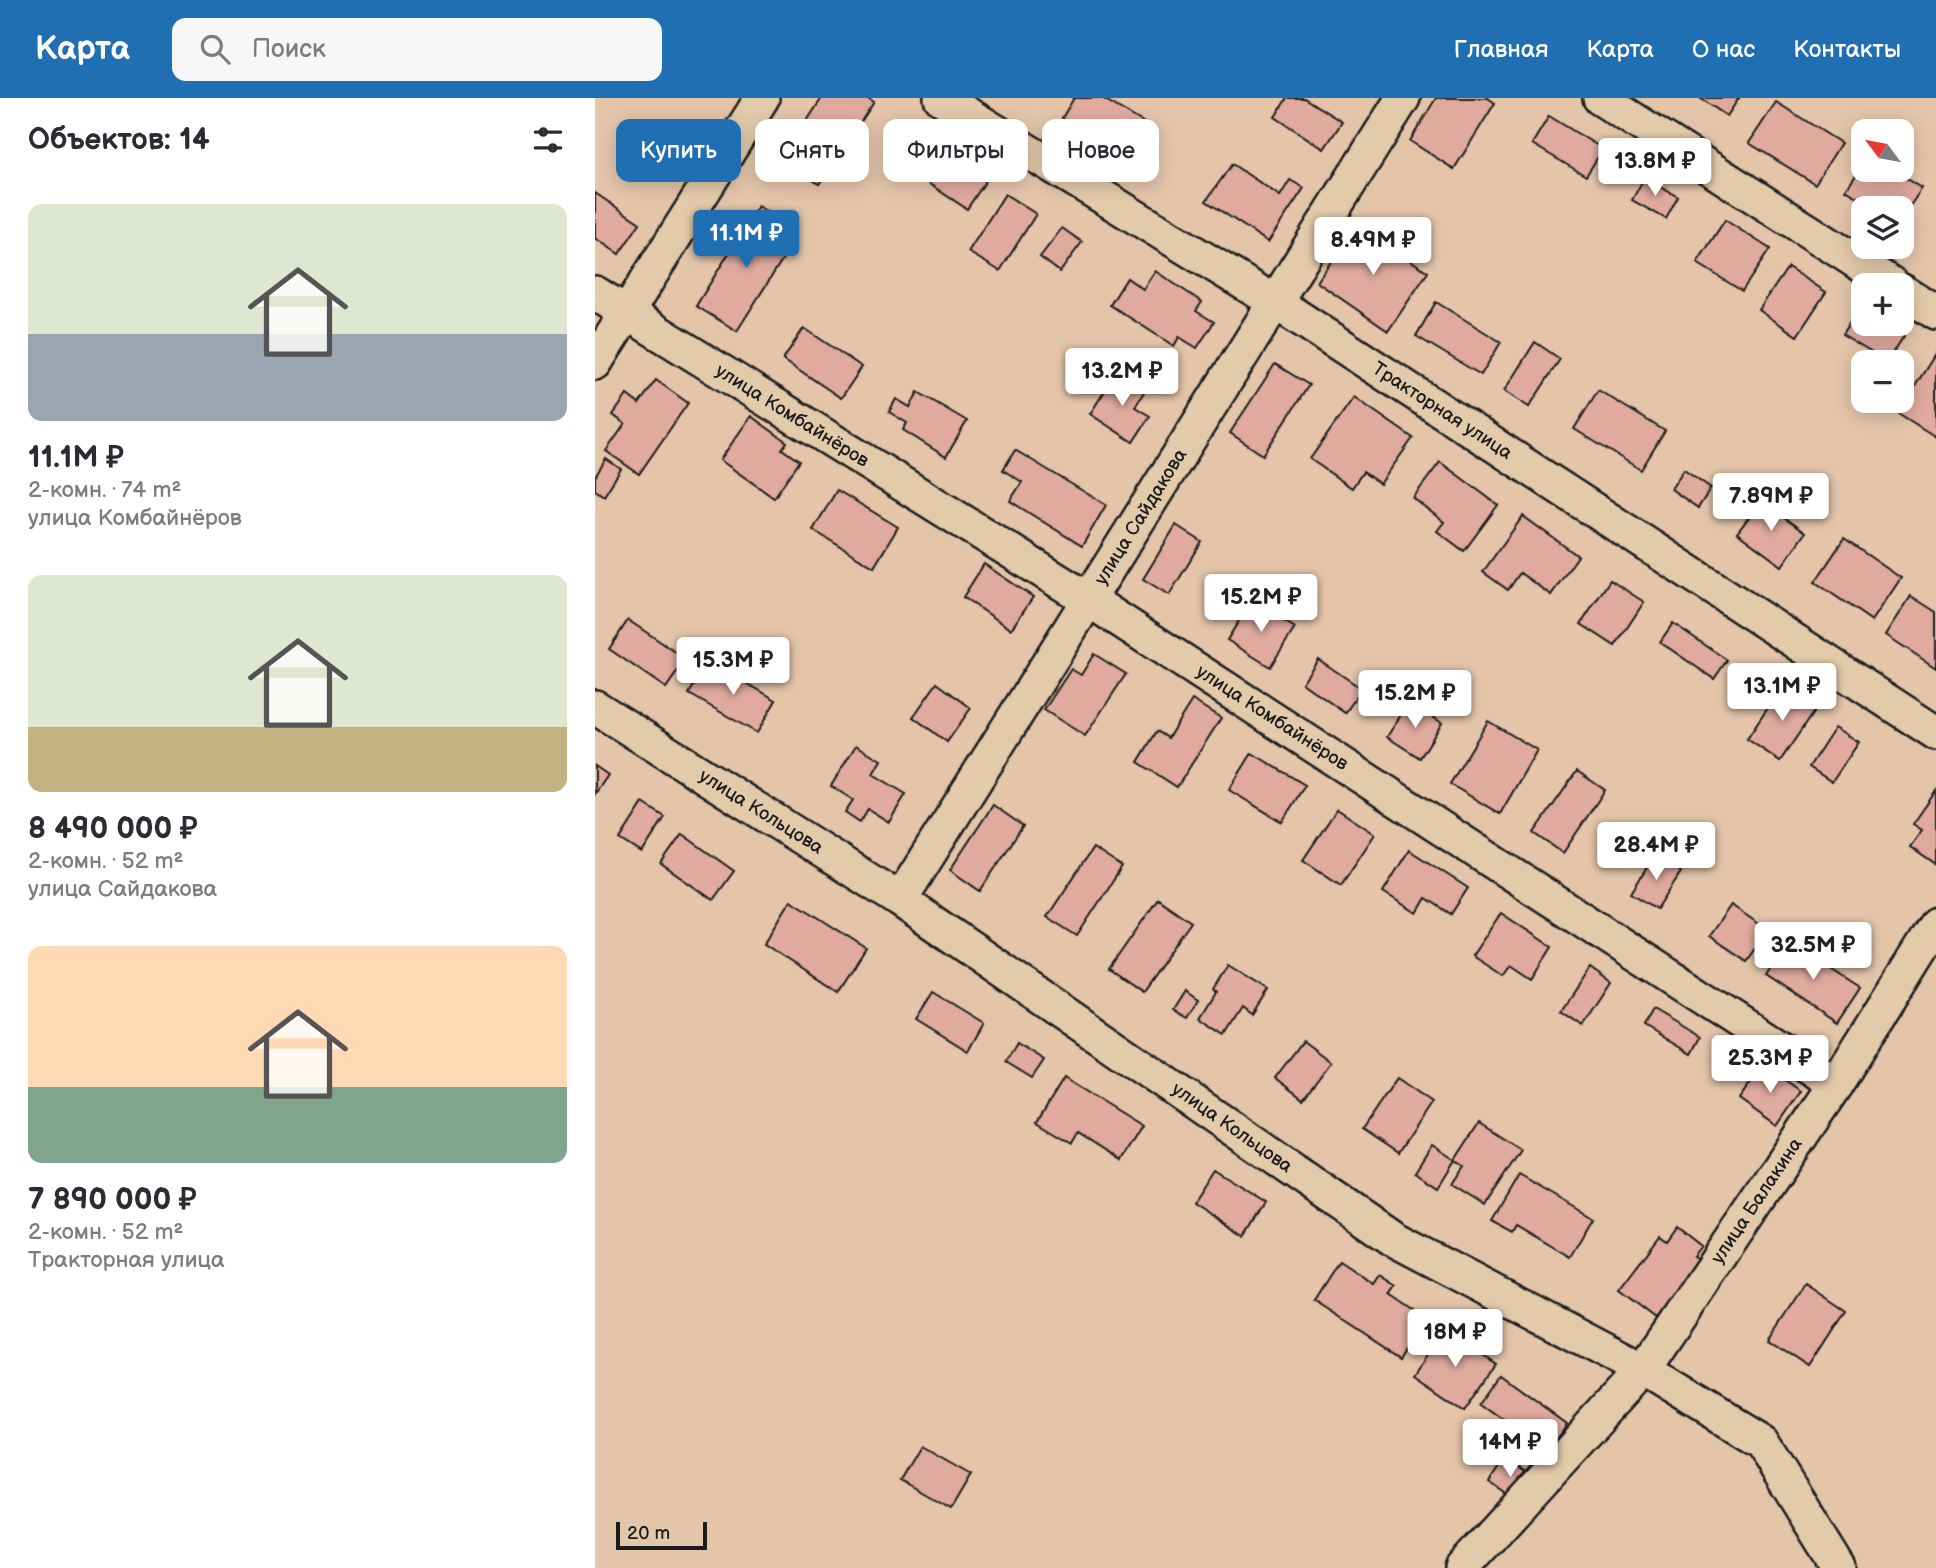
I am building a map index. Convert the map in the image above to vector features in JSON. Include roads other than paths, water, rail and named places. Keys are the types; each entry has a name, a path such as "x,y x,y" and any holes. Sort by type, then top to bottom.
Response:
{"street":[{"path":"595,363 762,98"},
{"name":"Тракторная улица","path":"941,98 1275,302 1936,733"},
{"name":"улица Сайдакова","path":"900,900 1403,98"},
{"path":"1600,98 1874,273"},
{"name":"улица Комбайнёров","path":"595,293 1089,600 1836,1084"},
{"path":"1914,299 1936,313"},
{"name":"улица Кольцова","path":"595,707 900,900 1393,1240 1643,1370 1761,1442 1839,1568"},
{"name":"улица Балакина","path":"1462,1568 1643,1370 1836,1084 1936,924"}]}
